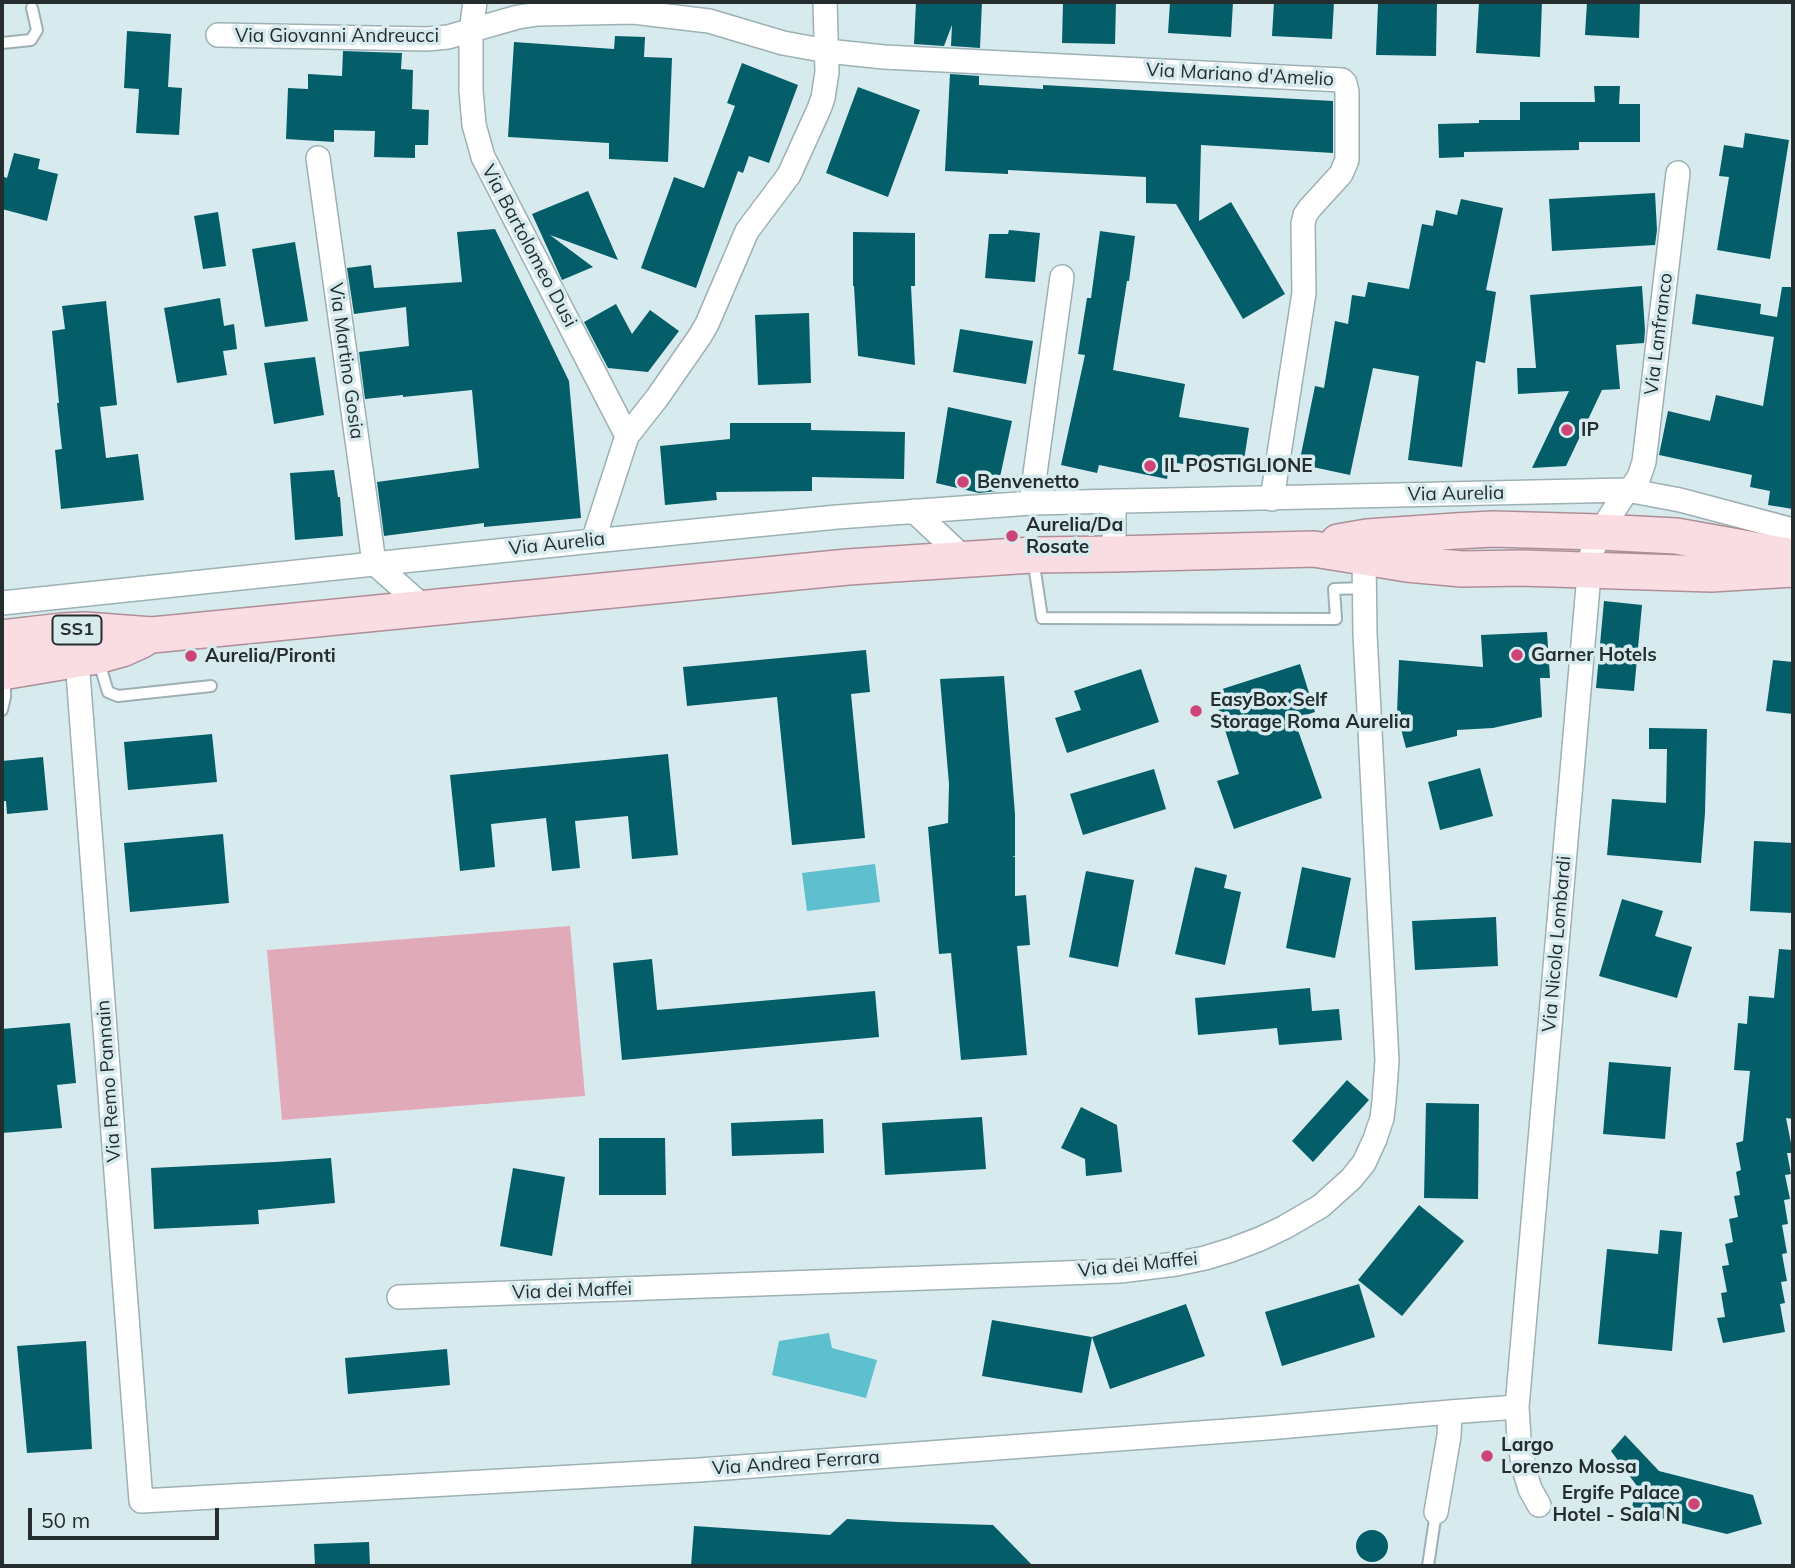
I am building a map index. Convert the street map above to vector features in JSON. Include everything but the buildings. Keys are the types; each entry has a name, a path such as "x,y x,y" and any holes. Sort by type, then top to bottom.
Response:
{"main road":[{"name":"Via Aurelia","path":"3,660 62,631 152,635 848,566 1032,555 1314,549 1360,538 1435,531 1493,529 1676,536 1793,556"},
{"name":"Via Aurelia","path":"1314,549 1364,573 1434,567 1711,575 1793,569"},
{"name":"Via Aurelia","path":"3,660 87,658 121,649 152,635"}],"street":[{"name":"Via Bartolomeo Dusi","path":"475,2 471,31 472,109 482,157 627,436"},
{"path":"593,541 627,436 657,398 707,324 747,231 789,175 823,98 827,72 825,2"},
{"name":"Via Giovanni Andreucci","path":"218,35 427,39 449,37 538,14 634,12 709,21 783,43 827,51"},
{"name":"Via Mariano d'Amelio","path":"827,51 884,57 1342,80 1345,83 1347,160 1341,174 1310,208 1303,223 1304,293 1272,499"},
{"name":"Via Martino Gosia","path":"318,158 374,563"},
{"name":"Via Lanfranco","path":"1627,490 1639,477 1644,462 1678,173"},
{"path":"1031,503 1062,277"},
{"name":"Via Aurelia","path":"2,603 593,541 914,511 1031,503 1627,490 1680,500 1793,530"},
{"name":"Via Nicola Lombardi","path":"1517,1408 1592,552 1600,532 1627,490"},
{"path":"1114,501 1114,554"},
{"path":"914,511 965,559"},
{"path":"374,563 425,608"},
{"name":"Via dei Maffei","path":"399,1297 1120,1271 1176,1264 1231,1250 1277,1231 1321,1206 1351,1180 1364,1163 1375,1139 1382,1118 1387,1061 1364,573"},
{"name":"Via Remo Pannain","path":"87,658 141,1501"},
{"path":"1436,1512 1450,1412 1517,1408 1524,1469 1530,1489 1539,1505"},
{"name":"Via Andrea Ferrara","path":"141,1501 699,1470 1450,1412"}],"lane":[{"path":"2,43 31,40 37,30 32,8"},
{"path":"1032,555 1042,618 1336,619 1335,589 1364,573"},
{"path":"87,658 111,695 211,686"},
{"path":"2,710 5,697 3,660"},
{"path":"1428,1566 1436,1512"}],"shaded area":[{"path":"570,926 585,1096 282,1120 267,950"}],"water":[{"path":"875,864 880,902 807,911 802,873"},
{"path":"829,1333 832,1348 877,1360 866,1398 772,1375 779,1341"}],"place":[{"name":"IP","path":"1567,430"},
{"name":"IL POSTIGLIONE","path":"1150,466"},
{"name":"Benvenetto","path":"963,482"},
{"name":"Aurelia/Da Rosate","path":"1012,536"},
{"name":"Garner Hotels","path":"1517,655"},
{"name":"Aurelia/Pironti","path":"191,656"},
{"name":"EasyBox Self Storage Roma Aurelia","path":"1196,711"},
{"name":"Largo Lorenzo Mossa","path":"1487,1456"},
{"name":"Ergife Palace Hotel - Sala N","path":"1694,1504"}]}
